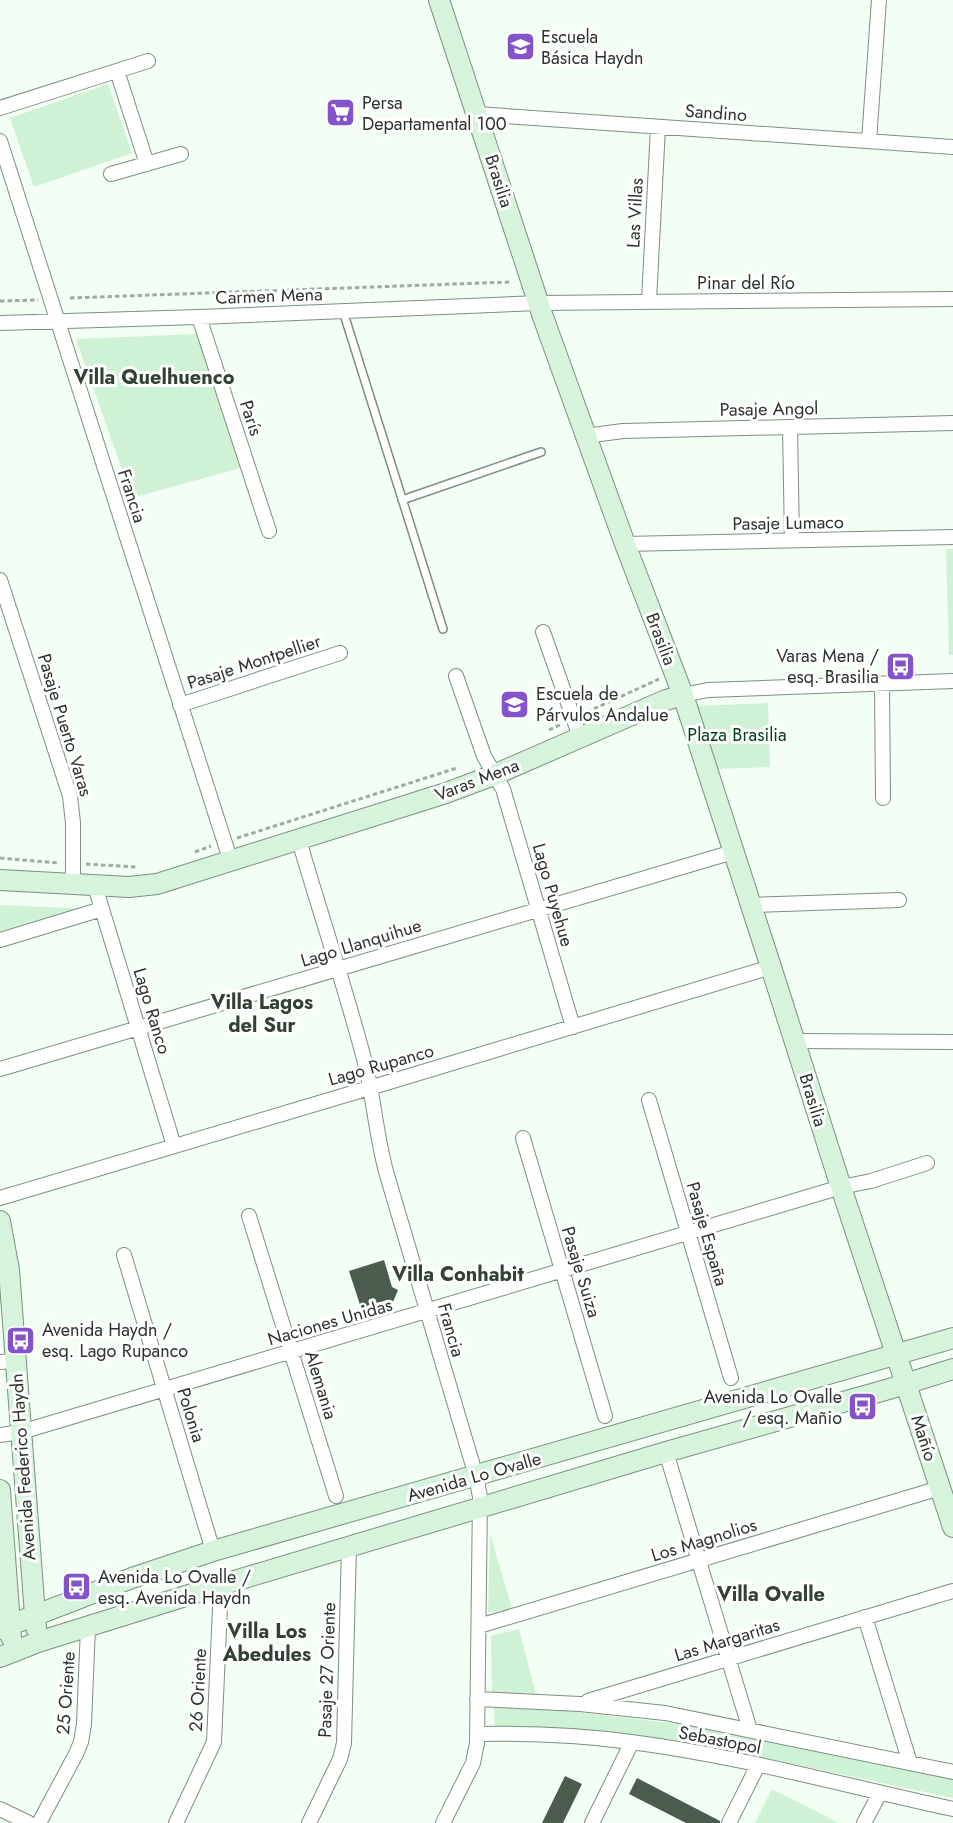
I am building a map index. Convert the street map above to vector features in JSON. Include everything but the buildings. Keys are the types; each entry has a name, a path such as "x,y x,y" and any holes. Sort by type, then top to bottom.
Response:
{"street":[{"name":"Brasilia","path":"439,0 585,436 682,695 906,1384"},
{"path":"869,141 879,0"},
{"path":"0,108 148,61"},
{"path":"117,71 147,164"},
{"name":"Sandino","path":"477,114 953,147"},
{"name":"Las Villas","path":"648,301 658,127"},
{"name":"Francia","path":"0,141 231,862"},
{"path":"111,174 181,154"},
{"name":"Pinar del Río","path":"539,303 953,299"},
{"name":"Carmen Mena","path":"0,323 539,303"},
{"name":"París","path":"199,317 269,531"},
{"name":"Pasaje Angol","path":"585,436 623,431 953,423"},
{"path":"790,427 792,540"},
{"name":"Pasaje Lumaco","path":"625,544 953,537"},
{"name":"Pasaje Puerto Varas","path":"0,580 70,796 73,823 73,885"},
{"path":"543,632 580,737"},
{"name":"Pasaje Montpellier","path":"180,705 340,653"},
{"name":"Lago Puyehue","path":"456,676 490,767 503,789 573,1027"},
{"name":"Varas Mena","path":"0,880 129,888 157,884 446,793 490,767 580,737 682,695 708,690 953,681"},
{"path":"882,684 883,798"},
{"name":"Francia","path":"299,840 371,1088 383,1162 476,1476 481,1507 477,1734 473,1763 443,1823"},
{"name":"Lago Llanquihue","path":"0,1070 733,852"},
{"name":"Lago Ranco","path":"95,886 174,1146"},
{"path":"751,905 899,900"},
{"path":"0,940 102,909"},
{"name":"Lago Rupanco","path":"0,1198 771,967"},
{"path":"795,1041 953,1042"},
{"name":"Pasaje España","path":"649,1100 731,1378"},
{"name":"Pasaje Suiza","path":"523,1138 605,1416"},
{"name":"Naciones Unidas","path":"0,1434 21,1432 165,1390 927,1162"},
{"name":"Alemania","path":"249,1216 336,1496"},
{"name":"Avenida Federico Haydn","path":"0,1221 8,1261 8,1362 21,1432 38,1642"},
{"name":"Polonia","path":"124,1255 213,1551"},
{"name":"Avenida Lo Ovalle","path":"5,1627 132,1578 213,1551 953,1338"},
{"name":"Avenida Lo Ovalle","path":"6,1654 38,1642 349,1546 953,1369"},
{"name":"Mañío","path":"906,1384 947,1499 953,1527"},
{"path":"666,1452 750,1730"},
{"name":"Avenida Federico Haydn","path":"0,1490 6,1654"},
{"name":"Los Magnolios","path":"479,1626 699,1560 947,1499"},
{"path":"2,1521 27,1519"},
{"name":"Pasaje 27 Oriente","path":"309,1823 340,1759 344,1743 349,1546"},
{"name":"26 Oriente","path":"176,1823 214,1742 221,1585"},
{"name":"Las Margaritas","path":"580,1704 953,1590"},
{"path":"865,1617 910,1763"},
{"name":"25 Oriente","path":"39,1823 81,1742 84,1724 88,1627"},
{"name":"Sebastopol","path":"477,1699 580,1704 665,1713 953,1772"},
{"name":"Sebastopol","path":"477,1734 537,1734 632,1742 758,1765 953,1809"},
{"path":"592,1823 632,1742"},
{"path":"729,1823 758,1765"},
{"path":"864,1823 880,1793"},
{"path":"0,1809 28,1823"}],"lane":[{"path":"343,311 443,629"},
{"path":"402,500 541,452"}],"path":[{"path":"70,298 510,282"},
{"path":"0,301 51,300"},
{"path":"544,732 659,680"},
{"path":"191,853 490,767"},
{"path":"0,858 136,867"}],"green space":[{"path":"108,84 132,153 34,187 10,118"},
{"path":"197,334 240,468 132,498 76,339"},
{"path":"946,549 953,549 953,655 949,655"},
{"name":"Plaza Brasilia","path":"768,703 770,767 715,769 695,706"},
{"path":"0,905 93,909 0,937"},
{"path":"490,1534 512,1608 488,1613"},
{"path":"519,1629 536,1695 492,1693 491,1636"},
{"path":"494,1708 551,1709 703,1727 953,1779 953,1798 684,1741 587,1731 495,1727"},
{"path":"772,1789 839,1823 755,1823"}],"place":[{"name":"Escuela Básica Haydn","path":"520,47"},
{"name":"Persa Departamental 100","path":"341,113"},
{"name":"Varas Mena / esq. Brasilia","path":"900,666"},
{"name":"Escuela de Párvulos Andalue","path":"515,704"},
{"name":"Avenida Haydn / esq. Lago Rupanco","path":"21,1340"},
{"name":"Avenida Lo Ovalle / esq. Mañio","path":"863,1407"},
{"name":"Avenida Lo Ovalle / esq. Avenida Haydn","path":"77,1587"}],"district":[{"name":"Villa Quelhuenco","path":"154,377"},
{"name":"Villa Lagos del Sur","path":"262,1014"},
{"name":"Villa Conhabit","path":"458,1274"},
{"name":"Villa Ovalle","path":"771,1594"},
{"name":"Villa Los Abedules","path":"267,1642"}]}
